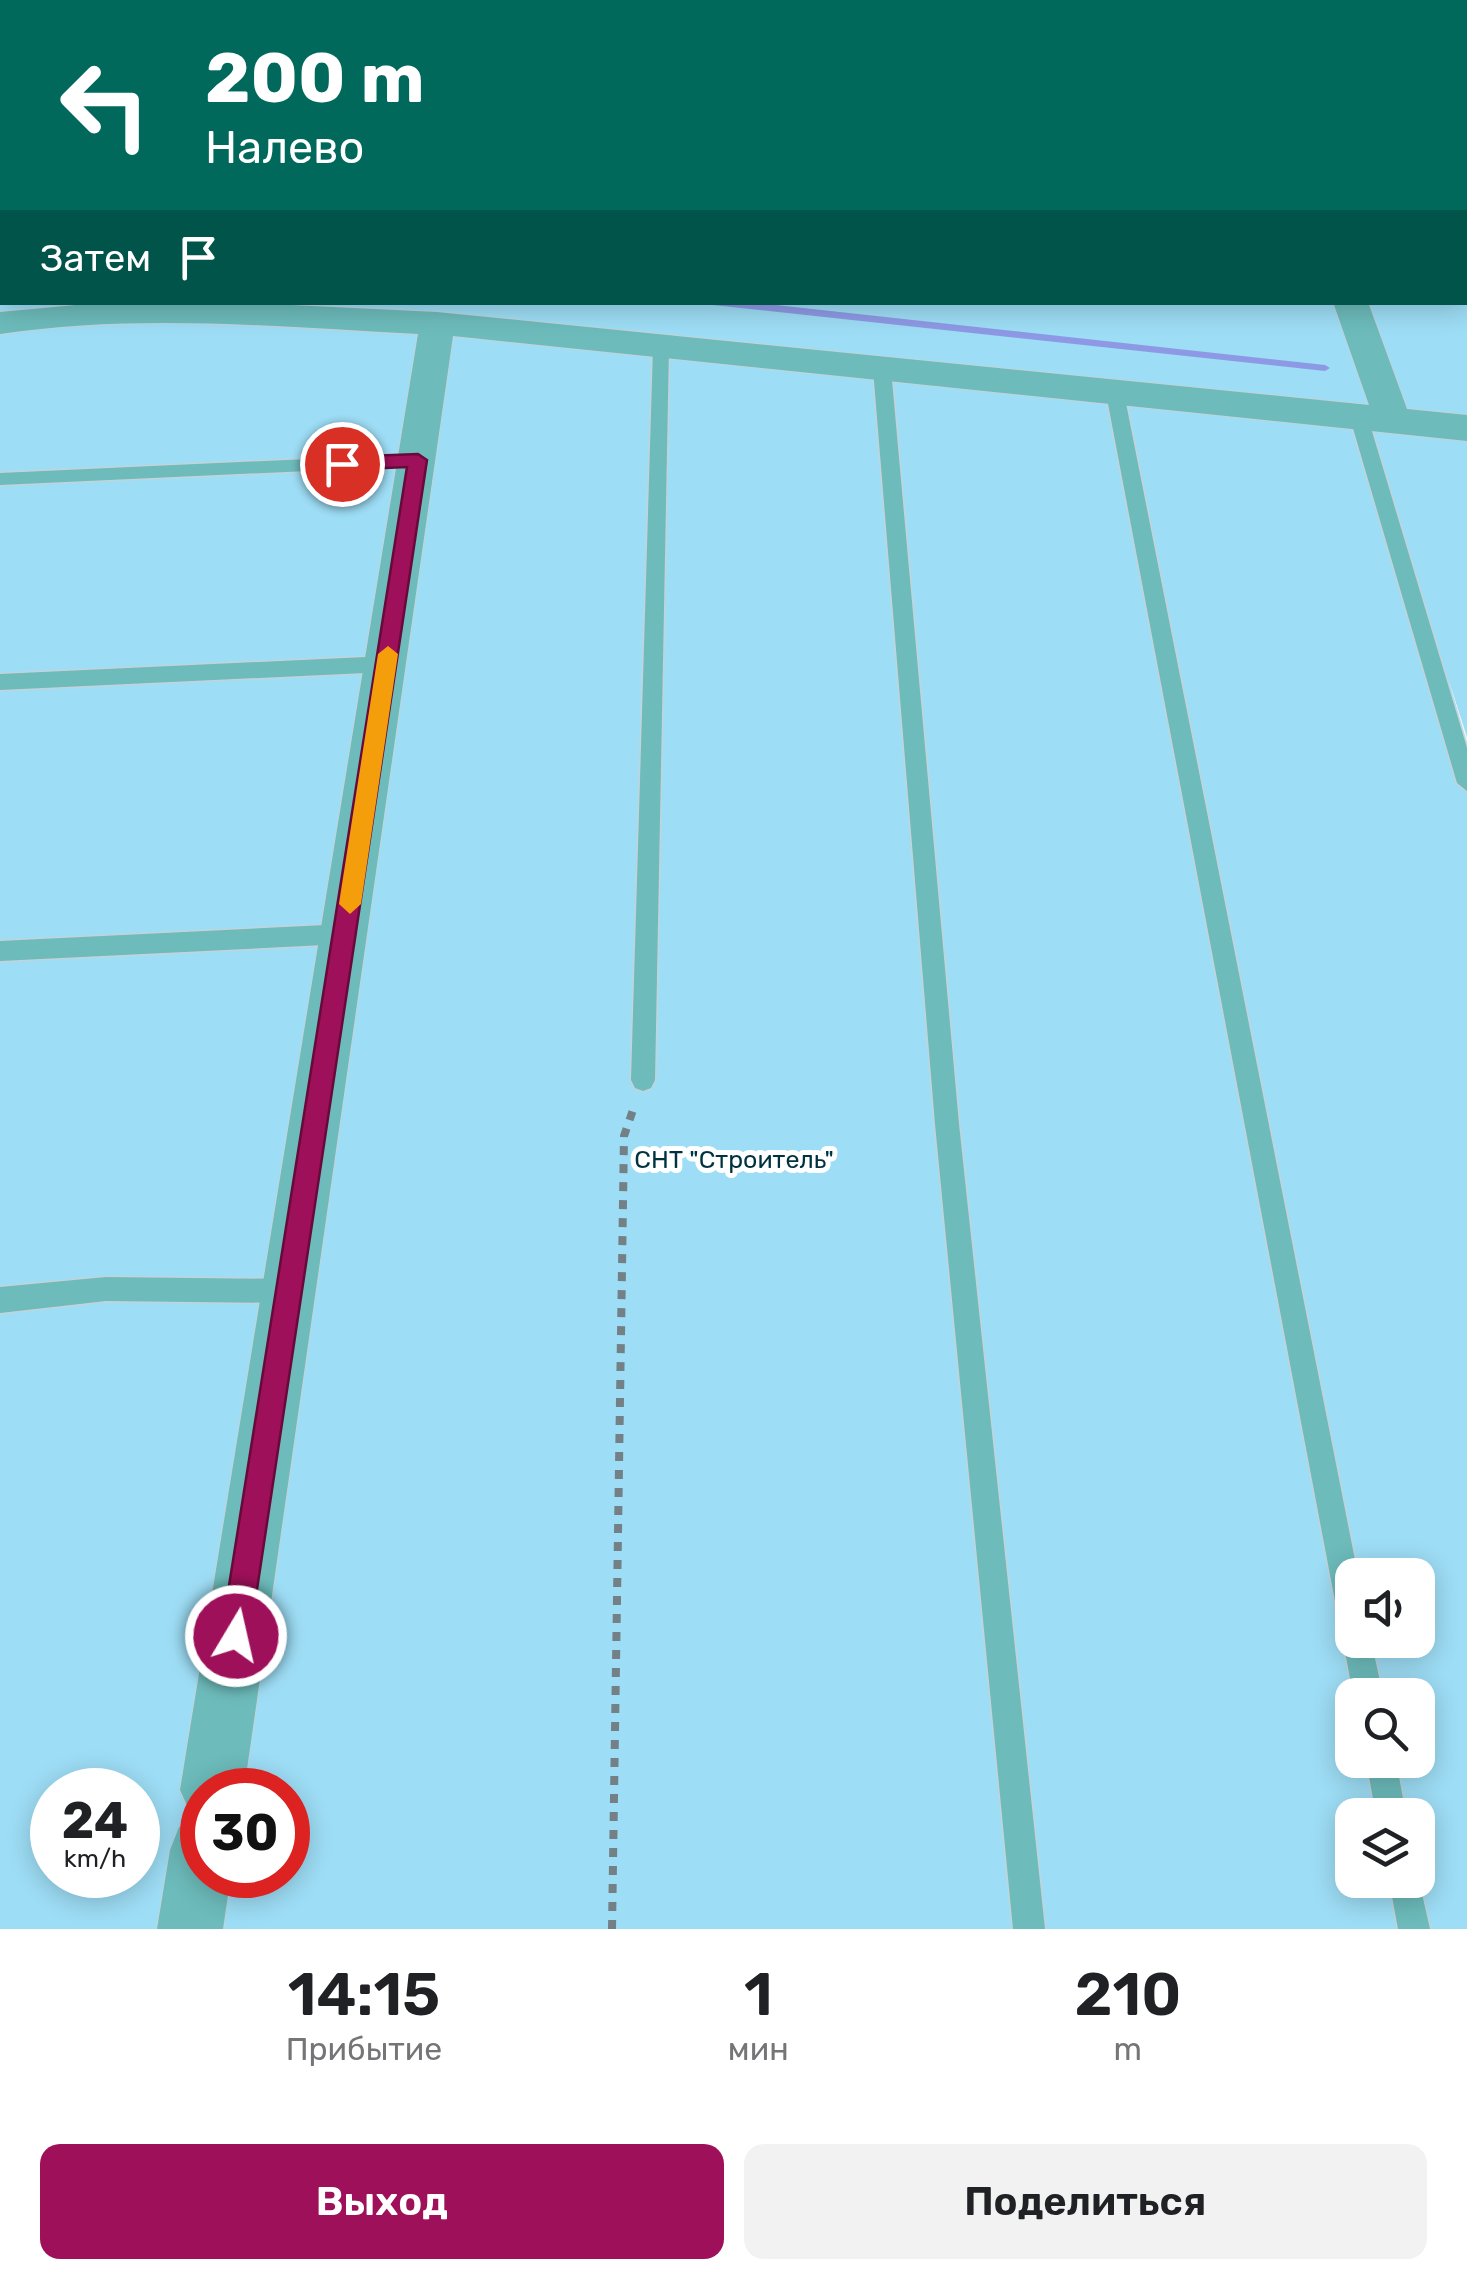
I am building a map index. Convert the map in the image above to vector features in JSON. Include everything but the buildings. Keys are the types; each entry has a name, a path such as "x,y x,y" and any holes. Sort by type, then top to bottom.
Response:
{"street":[{"path":"1351,305 1376,420"},
{"path":"0,323 40,317 166,311 440,313 661,346 1467,428"},
{"path":"215,1768 440,313"},
{"path":"190,1929 195,1898"}],"lane":[{"path":"643,1080 661,346"},
{"path":"882,369 947,1124 1029,1929"},
{"path":"1115,394 1341,1558"},
{"path":"1376,420 1467,783"},
{"path":"0,479 418,460"},
{"path":"0,682 387,664"},
{"path":"0,951 345,934"},
{"path":"0,1300 106,1290 290,1291"},
{"path":"1408,1898 1414,1929"}],"path":[{"path":"612,1929 624,1136 643,1080"}],"green space":[{"name":"СНТ \"Строитель\"","path":"0,305 1467,305 1467,737 1448,678 1467,744 1467,1929 0,1929"}],"waterway":[{"path":"741,305 1325,368"}],"slow traffic":[{"path":"350,904 388,654"}],"route":[{"path":"236,1636 418,460 342,464"}]}
